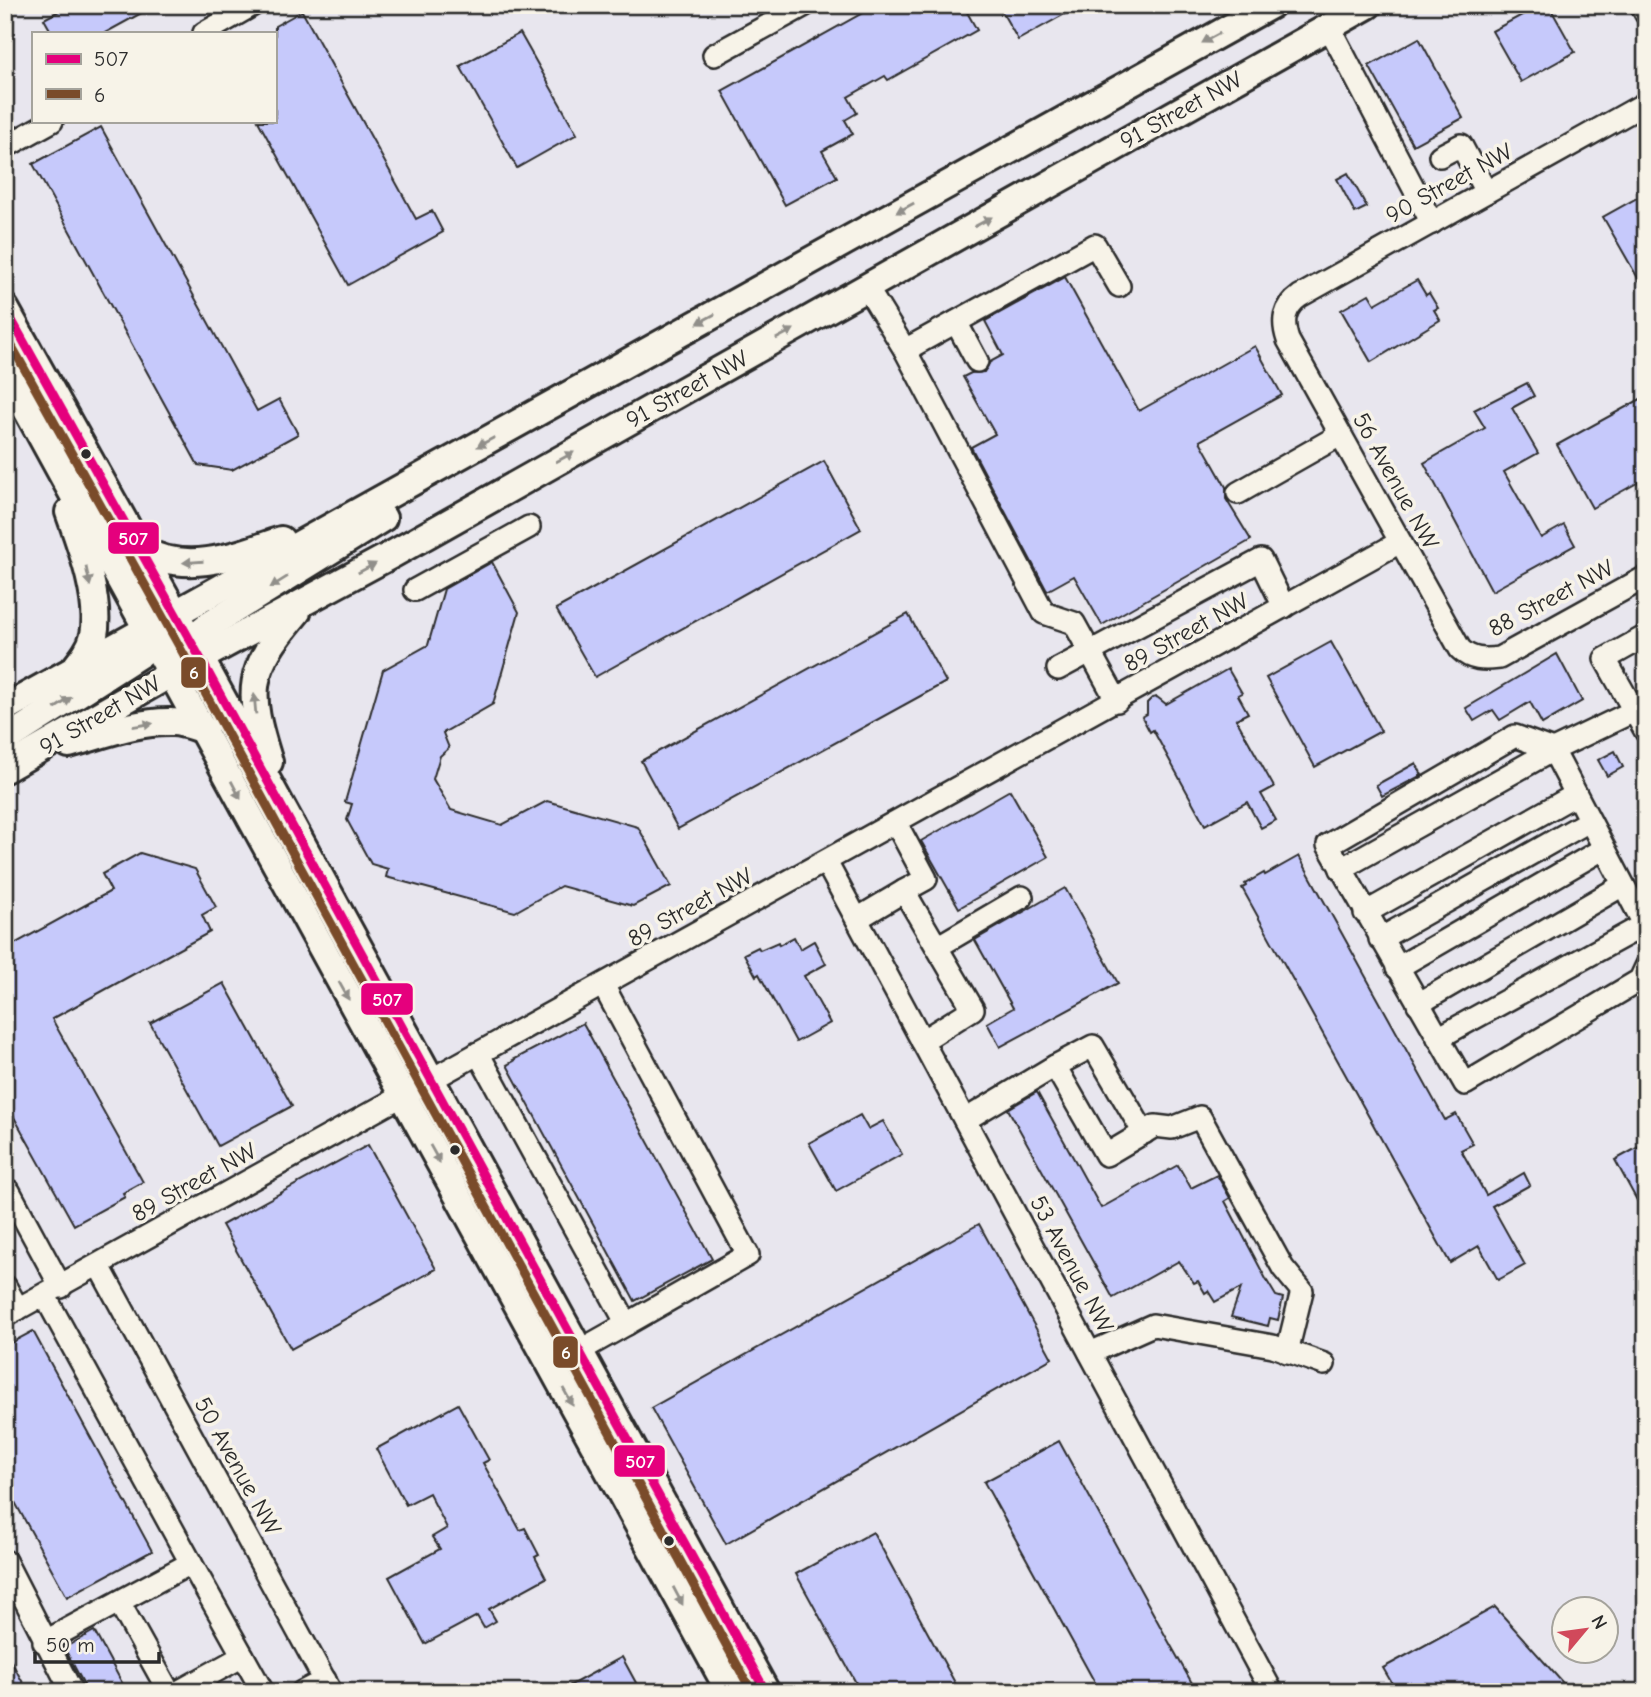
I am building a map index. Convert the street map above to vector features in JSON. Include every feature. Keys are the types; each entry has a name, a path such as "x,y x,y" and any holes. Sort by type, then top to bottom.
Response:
{"main road":[{"name":"91 Street NW","path":"174,613 1270,5"},
{"name":"91 Street NW","path":"195,649 307,600 867,288 1338,18 1368,5"},
{"path":"5,307 766,1692"},
{"path":"5,370 730,1692"},
{"path":"45,441 79,539 94,610 92,642 73,670"},
{"path":"195,649 205,628 400,507 432,471"},
{"path":"140,550 170,562 220,559 352,516"},
{"path":"286,817 258,724 255,707 256,679 262,658 272,641 307,600"},
{"path":"5,708 73,670 172,624 174,613"},
{"path":"5,740 150,636"},
{"path":"172,673 183,649 195,649"},
{"name":"91 Street NW","path":"5,769 172,673"},
{"path":"30,755 152,723 173,722 204,730"}],"street":[{"path":"206,32 253,5"},
{"path":"714,55 805,5"},
{"path":"1641,5 1646,14"},
{"path":"1338,18 1432,223"},
{"name":"90 Street NW","path":"1285,315 1289,306 1300,296 1646,103"},
{"path":"5,147 50,122"},
{"path":"1440,156 1461,145 1486,192"},
{"path":"905,350 1095,244 1119,286"},
{"path":"867,288 905,350 1044,613 1074,623 1117,701"},
{"name":"56 Avenue NW","path":"1285,315 1283,322 1288,340 1460,649 1465,654 1480,659"},
{"path":"956,322 977,361"},
{"path":"1238,493 1340,435"},
{"path":"415,590 528,527"},
{"name":"89 Street NW","path":"12,1313 1400,542"},
{"path":"1058,669 1261,560 1284,607"},
{"name":"88 Street NW","path":"1480,659 1507,654 1646,577"},
{"path":"1646,636 1605,659 1646,732"},
{"path":"1341,869 1553,750 1634,711"},
{"path":"1438,1038 1645,926 1553,750 1515,736 1328,845 1380,939 1418,1004 1465,1084 1640,980 1646,967"},
{"path":"1366,913 1575,795"},
{"path":"1380,939 1589,821"},
{"path":"857,919 926,879 897,822"},
{"path":"1397,968 1603,849"},
{"name":"53 Avenue NW","path":"826,862 1272,1692"},
{"path":"1418,1004 1623,885"},
{"path":"904,891 973,1009 922,1041"},
{"path":"937,947 1023,897"},
{"path":"579,1350 748,1255 603,985"},
{"path":"965,1120 1094,1046 1144,1133"},
{"path":"478,1053 627,1324"},
{"path":"1055,1066 1106,1155 1155,1126 1172,1128 1200,1117 1283,1268 1302,1291 1287,1352"},
{"path":"9,1191 53,1291 191,1563 263,1692"},
{"name":"50 Avenue NW","path":"99,1266 328,1686"},
{"path":"5,1286 12,1313"},
{"path":"1090,1353 1153,1325 1272,1346 1324,1364"},
{"path":"5,1561 44,1642 72,1692"},
{"path":"44,1642 191,1563"},
{"path":"119,1602 169,1692"},
{"path":"178,1692 243,1657"},
{"path":"302,1692 328,1686"}],"building":[{"path":"70,5 156,5 107,32 51,32 44,19"},
{"path":"877,5 963,5 977,30 888,80 885,76 848,97 857,113 845,120 853,134 822,151 837,177 785,205 722,91"},
{"path":"998,5 1081,5 1018,40"},
{"path":"1537,7 1552,11 1575,52 1521,82 1492,31"},
{"path":"302,11 416,219 432,211 443,232 348,285 259,122 276,122 275,26"},
{"path":"520,33 577,134 517,168 460,66"},
{"path":"1419,38 1463,118 1413,145 1369,66"},
{"path":"101,127 257,411 279,399 298,434 232,470 198,465 33,164"},
{"path":"1348,173 1367,207 1355,213 1337,179"},
{"path":"1646,193 1646,292 1603,217"},
{"path":"1065,277 1139,411 1255,346 1282,395 1200,441 1226,487 1226,499 1251,540 1102,625 1074,576 1047,591 971,447 995,434 963,377 984,372 990,362 1003,355 985,321"},
{"path":"1417,280 1438,308 1434,310 1440,320 1371,362 1341,310 1369,294 1375,304"},
{"path":"1527,383 1534,396 1512,408 1538,453 1504,472 1541,538 1564,525 1575,545 1492,591 1424,463 1485,428 1474,410"},
{"path":"1646,396 1646,478 1592,508 1557,445"},
{"path":"824,461 861,529 595,677 556,609"},
{"path":"492,562 519,612 493,704 443,733 449,748 440,756 433,779 451,810 502,825 547,801 638,827 671,886 633,906 561,886 515,912 386,877 388,869 371,864 347,820 352,804 345,802 383,670 428,645 444,589"},
{"path":"908,614 946,682 678,829 641,761"},
{"path":"1331,642 1381,731 1315,767 1266,678"},
{"path":"1557,654 1582,701 1542,724 1530,702 1500,720 1493,710 1474,721 1466,708"},
{"path":"1228,669 1242,693 1238,695 1248,713 1236,719 1274,787 1261,794 1276,820 1261,828 1247,802 1205,825 1153,730 1150,732 1142,717 1147,714 1147,703 1152,698 1157,697 1166,704"},
{"path":"1615,751 1623,767 1607,776 1598,760"},
{"path":"1416,763 1422,775 1382,796 1376,785"},
{"path":"1010,790 1048,857 959,908 921,841"},
{"path":"140,853 195,869 216,907 202,915 210,932 52,1019 143,1182 123,1193 125,1197 74,1225 5,1101 5,949 111,891 102,874"},
{"path":"1299,856 1445,1120 1456,1114 1473,1144 1461,1150 1486,1195 1524,1173 1530,1185 1492,1206 1525,1265 1498,1280 1479,1246 1450,1263 1242,888 1264,873 1265,875"},
{"path":"1065,888 1118,983 1000,1047 987,1023 1013,1008 975,940"},
{"path":"794,937 800,949 814,941 826,964 804,976 830,1023 796,1042 759,974 756,976 744,954 758,947 760,950 778,942 779,945"},
{"path":"224,983 292,1106 218,1146 150,1023"},
{"path":"583,1023 712,1259 635,1301 507,1065"},
{"path":"1037,1092 1101,1208 1178,1165 1191,1188 1217,1175 1230,1198 1225,1201 1267,1281 1276,1296 1283,1298 1278,1320 1270,1318 1268,1326 1231,1317 1241,1288 1215,1302 1208,1291 1205,1293 1198,1281 1194,1283 1179,1261 1113,1298 1008,1109"},
{"path":"860,1115 868,1129 883,1121 902,1154 836,1191 809,1143"},
{"path":"1646,1143 1646,1217 1615,1160"},
{"path":"368,1145 436,1269 291,1349 222,1225"},
{"path":"979,1224 1052,1358 726,1544 651,1408"},
{"path":"33,1331 152,1551 67,1597 5,1484 5,1346"},
{"path":"458,1404 489,1460 483,1463 520,1530 525,1528 539,1555 535,1557 546,1578 489,1609 496,1621 484,1628 477,1616 425,1644 389,1577 440,1549 432,1537 447,1528 429,1493 406,1505 376,1449"},
{"path":"1059,1441 1197,1692 1100,1692 984,1482"},
{"path":"873,1532 960,1692 861,1692 796,1574"},
{"path":"1495,1607 1571,1692 1397,1692 1383,1668"},
{"path":"94,1631 127,1692 88,1692 64,1648"},
{"path":"5,1650 28,1692 5,1692"},
{"path":"622,1657 641,1692 558,1692"}],"transit line":[{"name":"507","path":"5,308 209,674 766,1692"},
{"name":"6","path":"5,334 198,680 752,1692"}]}
